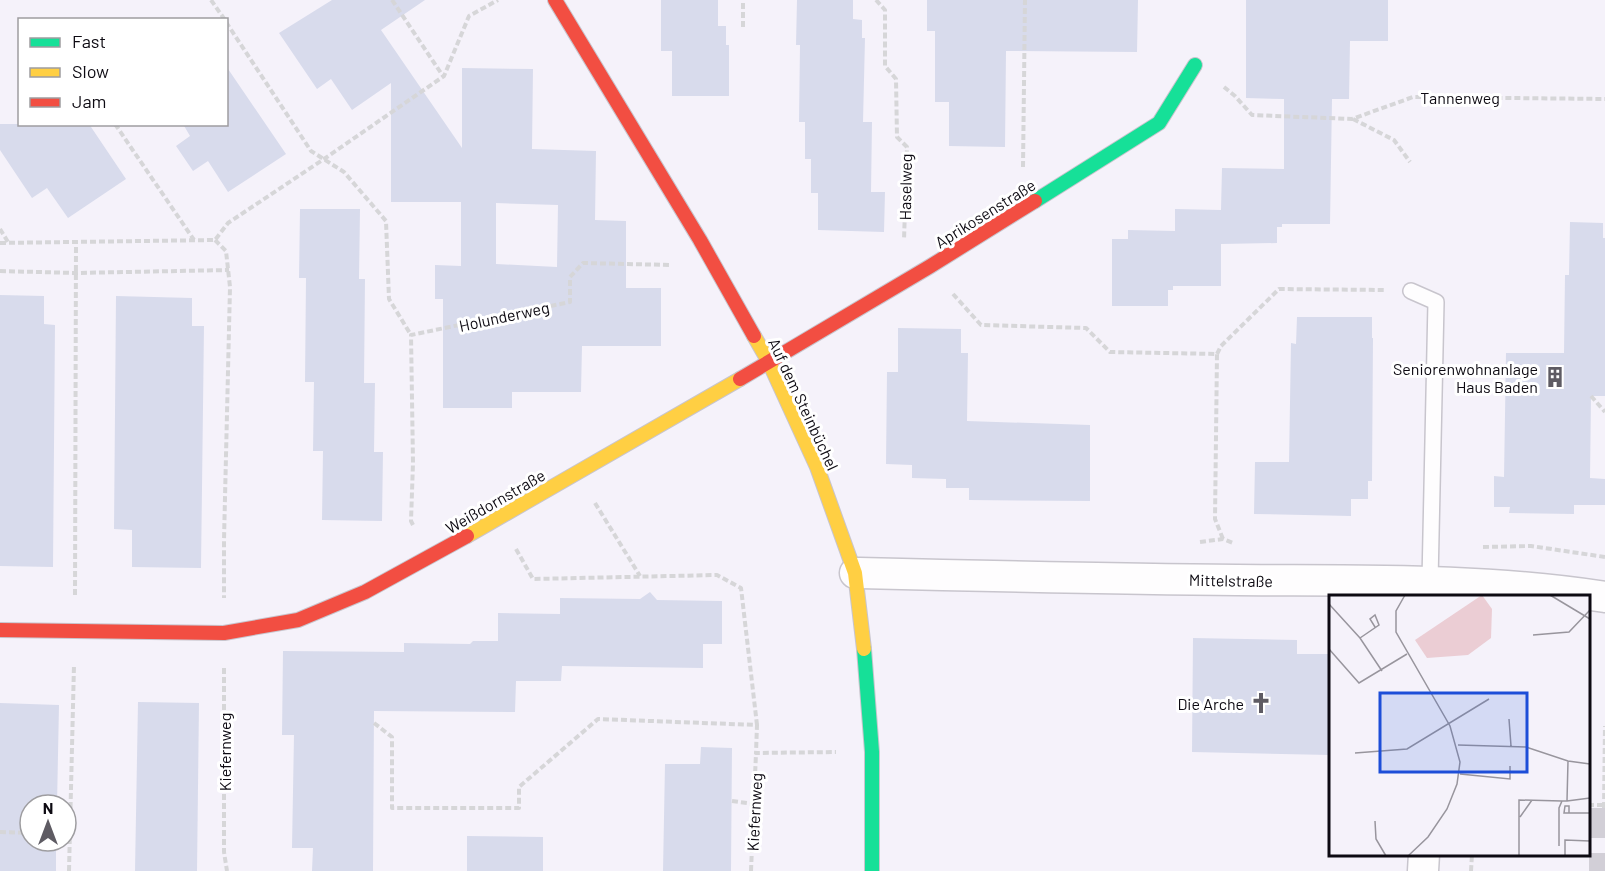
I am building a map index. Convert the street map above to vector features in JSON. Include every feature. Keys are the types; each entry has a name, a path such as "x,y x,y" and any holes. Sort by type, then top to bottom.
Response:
{"street":[{"name":"Auf dem Steinbüchel","path":"555,0 700,240 769,362 817,467 855,573 866,667 872,752 872,871"},
{"name":"Aprikosenstraße","path":"769,362 929,267 1159,123 1195,65"},
{"name":"Weißdornstraße","path":"0,630 224,633 298,620 365,592 429,558 769,362"},
{"name":"Mittelstraße","path":"855,573 1430,581 1589,595"},
{"name":"Mittelstraße","path":"1590,595 1605,597"},
{"path":"1423,871 1424,856"}],"lane":[{"path":"1411,291 1436,302 1430,581"}],"path":[{"path":"211,0 224,18"},
{"path":"392,0 444,76"},
{"path":"215,240 228,223 444,76 469,16 498,0"},
{"path":"743,0 743,27"},
{"name":"Haselweg","path":"876,0 885,10 885,66 896,79 897,137 907,147 904,241 981,325 1086,328 1110,352 1217,354"},
{"path":"1022,210 1024,0"},
{"path":"228,24 311,152 344,172 387,221 389,299 411,334 413,463 411,521 429,558"},
{"name":"Tannenweg","path":"1195,65 1235,96 1252,115 1352,119 1413,97 1605,99"},
{"path":"1352,119 1394,140 1410,162"},
{"path":"116,126 194,241"},
{"path":"0,229 8,242"},
{"path":"0,243 215,240 226,251 230,298 224,633"},
{"name":"Holunderweg","path":"411,334 570,302 570,277 583,263 674,265 700,240"},
{"path":"76,242 76,568"},
{"path":"0,271 76,273 229,270"},
{"path":"1223,539 1215,519 1217,354 1221,346 1279,289 1411,291"},
{"path":"1590,396 1605,412"},
{"path":"576,472 641,576"},
{"path":"499,518 533,579 641,576"},
{"name":"Kiefernweg","path":"641,576 717,575 741,588 757,725 751,871"},
{"path":"69,793 74,632"},
{"name":"Kiefernweg","path":"224,633 224,852 227,871"},
{"path":"374,723 392,737 392,808 519,808 519,787 598,718 757,725"},
{"path":"1604,807 1605,726"},
{"path":"756,753 872,752"},
{"path":"732,801 754,804"},
{"path":"0,832 18,833"},
{"path":"69,853 69,871"}],"building":[{"path":"332,0 425,0 381,30 462,148 462,68 533,69 532,149 596,151 595,220 626,221 626,288 661,288 661,346 582,346 581,392 512,392 512,408 443,408 443,299 435,299 435,265 461,266 461,202 391,202 391,83 352,110 331,79 317,89 279,33","holes":["496,203 558,205 557,267 496,264"]},
{"path":"661,0 718,0 718,26 726,26 726,45 729,45 729,96 672,96 672,51 661,51"},
{"path":"797,0 853,0 853,19 862,20 862,38 865,38 863,122 872,122 871,192 885,192 884,232 818,230 818,193 811,193 811,159 805,159 805,122 799,122 800,45 796,45"},
{"path":"927,0 1138,0 1137,52 1006,51 1005,147 949,146 949,102 935,102 935,31 927,31"},
{"path":"1246,0 1388,0 1388,41 1350,41 1349,99 1332,99 1330,224 1282,224 1282,227 1277,227 1277,243 1221,244 1221,286 1173,286 1173,290 1168,290 1168,306 1112,306 1112,239 1128,239 1128,230 1175,231 1175,209 1221,210 1222,168 1284,169 1284,99 1246,98"},
{"path":"228,69 286,154 228,192 208,161 193,171 176,146 190,136 184,126 228,126"},
{"path":"0,124 90,126 126,179 68,218 47,188 32,198 0,150"},
{"path":"300,209 360,209 359,279 365,279 364,383 375,383 374,452 383,452 382,521 322,520 323,451 313,451 314,382 305,382 306,278 299,278"},
{"name":"Seniorenwohnanlage Haus Baden","path":"1570,222 1603,223 1603,238 1605,238 1605,396 1591,396 1590,478 1605,479 1605,505 1574,505 1574,514 1509,513 1510,507 1494,507 1494,476 1504,477 1506,353 1564,353 1565,275 1569,275"},
{"path":"0,295 44,296 44,324 55,325 53,567 0,566"},
{"path":"116,296 192,298 192,326 204,326 201,568 132,567 132,530 114,529"},
{"path":"1297,317 1372,317 1372,481 1368,481 1368,499 1351,499 1351,516 1254,514 1255,462 1289,462 1291,343 1296,344"},
{"path":"898,328 961,329 961,353 968,353 967,421 1090,425 1090,501 969,500 969,488 946,488 946,479 912,478 912,465 886,464 887,372 898,372"},
{"path":"650,592 657,600 722,601 722,644 703,644 703,668 562,666 561,681 516,681 515,712 374,711 373,871 312,871 313,848 292,848 294,735 282,735 283,651 404,652 404,643 470,644 473,641 498,641 498,613 560,614 560,598 640,599"},
{"name":"Die Arche","path":"1193,638 1297,640 1297,654 1329,654 1329,755 1192,752"},
{"path":"138,702 199,703 197,871 135,871"},
{"path":"0,703 59,705 57,793 18,793 18,853 56,853 56,871 0,871"},
{"path":"701,747 732,748 731,871 663,871 665,764 700,764"},
{"path":"467,836 543,837 543,871 467,871"}],"tunnel":[{"path":"1604,808 1604,871"}],"traffic: fast":[{"path":"1035,201 1159,123 1195,65"},
{"path":"864,649 872,752 872,871"}],"traffic: slow":[{"path":"754,336 769,362 817,467 855,573 864,649"},
{"path":"467,536 740,379"}],"traffic: jam":[{"path":"555,0 700,240 754,336"},
{"path":"740,379 1035,201"},
{"path":"0,630 224,633 298,620 365,592 467,536"}],"place":[{"name":"Seniorenwohnanlage Haus Baden","path":"1555,377"},
{"name":"Die Arche","path":"1261,703"}]}
